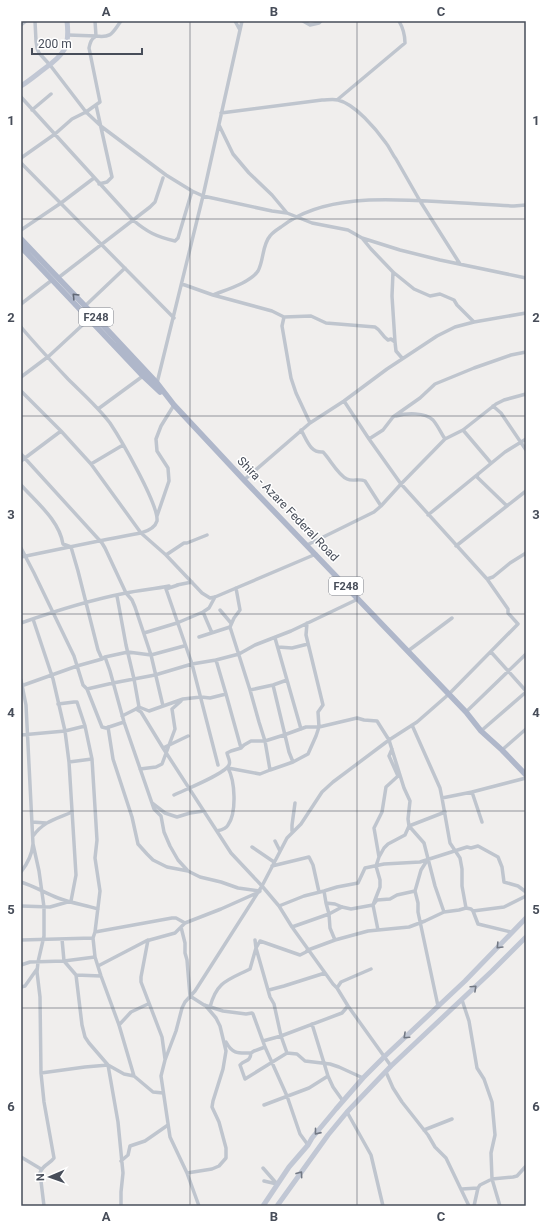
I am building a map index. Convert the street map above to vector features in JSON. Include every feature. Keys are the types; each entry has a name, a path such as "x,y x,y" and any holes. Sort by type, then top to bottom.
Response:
{"main road":[{"name":"Shira - Azare Federal Road","path":"21,239 89,318 143,376 167,398 466,712 481,731 526,775"},
{"name":"Shira - Azare Federal Road","path":"21,247 85,306 157,383 167,398"}],"street":[{"path":"21,25 26,21"},
{"path":"36,21 37,48 39,53 86,112 102,127 150,164 192,191 203,196 287,213 312,223 348,230 362,238 400,250 526,278"},
{"path":"21,86 60,57 67,44 67,21"},
{"path":"95,21 96,36"},
{"path":"68,35 110,36 121,21"},
{"path":"235,21 240,31"},
{"path":"157,383 203,196 242,21"},
{"path":"303,21 310,25 321,21"},
{"path":"337,100 405,43 403,28 399,21"},
{"path":"21,158 55,134 72,119 86,112 100,102 89,48 90,43 96,36"},
{"path":"32,110 51,94"},
{"path":"21,97 133,220 144,230 153,235 175,241 178,238 192,191"},
{"path":"221,113 322,100 337,100 347,103 356,109 383,138 420,201 460,264"},
{"path":"96,105 112,177 107,182 99,184"},
{"path":"219,124 233,154 287,213"},
{"path":"21,163 174,318"},
{"path":"21,230 94,178"},
{"path":"21,304 102,245 150,207 154,202 163,178"},
{"path":"213,295 233,287 251,277 258,271 267,241 270,236 287,222 318,208 342,203 369,200 514,206 526,205"},
{"path":"362,238 393,272 414,289 430,296 440,294 454,300 457,306 474,322"},
{"path":"85,306 125,268"},
{"path":"393,272 392,296 394,342 396,351 402,358"},
{"path":"182,284 213,295 272,311 284,317 312,316 330,324 375,327 380,329 384,337 388,340 391,339 394,342"},
{"path":"244,480 310,423 402,358 437,336 455,327 474,322 526,313"},
{"path":"284,317 282,326 291,378 296,393 310,423"},
{"path":"21,377 47,357 89,318"},
{"path":"21,327 47,357 98,409 110,424 134,464 150,495 157,516 157,522 153,527 141,533 98,540 71,547 23,556"},
{"path":"369,439 383,430 393,417 420,398 435,384 505,357 526,352"},
{"path":"98,409 143,376"},
{"path":"21,390 91,464 141,533 166,555 202,593 210,598 212,603"},
{"path":"308,545 374,512 445,439 462,430 493,406 504,400 526,394"},
{"path":"199,1206 187,1173 172,1145 161,1076 184,1002 195,991 260,891 287,838 292,831 301,824 322,792 389,740 412,726 449,694 518,624 508,613 508,609 487,579 400,484 344,400"},
{"path":"157,516 169,481 168,468 157,452 156,439 161,426 174,406"},
{"path":"493,406 501,413 526,450"},
{"path":"393,417 403,414 427,416 432,420 445,439"},
{"path":"301,430 312,449 323,452 343,477 349,480 362,479 365,481 381,506"},
{"path":"462,430 491,463"},
{"path":"21,461 61,431"},
{"path":"428,515 505,452 526,439"},
{"path":"91,464 123,445"},
{"path":"21,454 105,548 126,593 132,600 135,607 151,655 163,706"},
{"path":"478,474 477,477 507,506"},
{"path":"21,485 54,522 63,544 71,547"},
{"path":"456,546 526,491"},
{"path":"166,555 184,543 207,535"},
{"path":"71,547 98,650 104,658 113,683 122,716 154,809 161,816 164,832 170,846 178,860 188,871"},
{"path":"21,548 23,556 74,656 83,685 87,689 102,727 104,728 124,722"},
{"path":"487,579 494,577 526,553"},
{"path":"210,598 316,554"},
{"path":"21,623 52,612 126,593 192,582"},
{"path":"178,585 166,589 184,646 192,664 218,765"},
{"path":"199,637 231,625 240,610 236,588"},
{"path":"117,596 134,679 137,708 236,859 279,906 308,950 337,988 348,1006 391,1066"},
{"path":"144,632 177,623 203,612 208,608 215,597"},
{"path":"87,689 239,654 255,645 275,638 358,599"},
{"path":"220,610 231,625 265,741 270,770"},
{"path":"203,612 212,633"},
{"path":"408,651 452,618"},
{"path":"33,619 52,676 69,762 76,875 71,901"},
{"path":"228,768 260,774 293,762 308,754 319,727 318,712 323,705 308,644 306,629 307,623"},
{"path":"275,638 301,729"},
{"path":"278,647 292,648 308,644"},
{"path":"22,686 77,666 128,652 151,655 184,646"},
{"path":"481,731 526,692 491,652"},
{"path":"466,712 526,654"},
{"path":"216,660 241,748"},
{"path":"21,680 26,705 33,836 32,854 28,863 21,872"},
{"path":"250,690 287,680"},
{"path":"273,685 284,736 293,762"},
{"path":"122,716 137,708 149,712 183,699 201,697 210,698 226,694"},
{"path":"140,769 156,767 162,764 167,754 175,729 172,709 183,699"},
{"path":"58,704 77,702 85,726 92,759 96,840 95,858 100,892 93,938 95,957 119,1025 134,1076"},
{"path":"174,795 216,776 228,768 230,762 228,753 241,748 252,741 265,741 284,736 306,726 319,727 357,718 377,721 389,740 404,788 410,801 408,819 410,826 424,843 435,886 444,912"},
{"path":"21,735 64,731 85,726"},
{"path":"412,726 440,788 450,843 460,858 462,868 462,886 466,908"},
{"path":"108,727 113,759 132,817 138,844 153,860 167,867 188,871 200,877 231,886 260,891"},
{"path":"502,750 526,729"},
{"path":"163,748 188,736"},
{"path":"379,857 374,828 382,812 386,787 398,776 389,756 392,749"},
{"path":"69,762 92,759"},
{"path":"217,831 223,830 228,826 235,806 232,776 228,768"},
{"path":"442,798 526,778"},
{"path":"472,792 482,822"},
{"path":"152,803 165,813 177,817 204,811"},
{"path":"292,831 295,803"},
{"path":"33,836 46,822 72,812"},
{"path":"378,930 373,905 380,887 380,880 376,866 384,848 388,844 406,834 410,826 445,812"},
{"path":"32,822 46,822"},
{"path":"275,841 280,851"},
{"path":"33,844 43,892 44,907 43,940 38,962 41,1072 44,1102 54,1158 40,1169 44,1206"},
{"path":"279,906 304,896 358,883 365,868 384,864 420,862 467,847 470,848 478,846 498,857 502,867 504,882 518,886 526,892"},
{"path":"252,847 273,864 309,857 326,903 329,914 330,928 335,940"},
{"path":"429,858 421,870 415,891 438,1006"},
{"path":"21,882 60,899 98,909"},
{"path":"98,966 148,940 175,933 185,923 221,909 260,891"},
{"path":"326,903 351,908 373,905 378,900 390,899 397,895 415,891"},
{"path":"210,1007 213,996 220,985 250,969 256,948 260,941 300,955 308,950 335,940 368,931 409,927 444,912 466,908 474,911 504,907 526,896"},
{"path":"21,906 50,907 71,901"},
{"path":"292,927 329,914 342,907"},
{"path":"474,911 478,924 511,932"},
{"path":"95,932 172,918 176,918 185,923"},
{"path":"263,1206 289,1167 363,1078 464,981 526,918"},
{"path":"181,928 185,943 190,996"},
{"path":"277,1206 347,1112 391,1066 462,1000 526,937"},
{"path":"21,940 93,938"},
{"path":"62,939 64,961 76,975 82,1025 85,1037 108,1066 124,1074 134,1076 152,1092 163,1093"},
{"path":"148,940 141,982 148,1004 162,1037 165,1060"},
{"path":"255,940 256,948 270,997 274,1004 281,1036 287,1053"},
{"path":"21,964 95,957"},
{"path":"21,988 25,986 38,968"},
{"path":"337,988 340,982 351,976 371,969"},
{"path":"269,990 325,973"},
{"path":"76,975 101,976"},
{"path":"195,991 198,1000"},
{"path":"187,1173 212,1169 219,1166 226,1158 226,1148 212,1107 226,1055 224,1040 216,1018 204,1005 190,996"},
{"path":"462,1000 469,1021 477,1068 484,1079 492,1102 495,1135 491,1153 492,1179 500,1206"},
{"path":"119,1025 131,1012 148,1004"},
{"path":"204,1005 229,1012 254,1014 265,1047 287,1096 300,1134 308,1145"},
{"path":"263,1041 281,1036 342,1013 348,1006"},
{"path":"312,1024 328,1076 333,1087 343,1101"},
{"path":"224,1040 232,1051 237,1053 251,1053 265,1047"},
{"path":"251,1053 251,1058 240,1064 245,1080 287,1053 297,1054 305,1061 330,1064 363,1078"},
{"path":"41,1072 108,1066"},
{"path":"108,1066 118,1122 123,1173 121,1192 122,1206"},
{"path":"386,1072 393,1088 402,1102 435,1146 446,1158 470,1206"},
{"path":"264,1105 309,1088 328,1076"},
{"path":"347,1112 371,1155 383,1206"},
{"path":"424,1130 452,1119"},
{"path":"121,1161 128,1155 130,1146 145,1142 168,1125"},
{"path":"21,1157 40,1169"},
{"path":"474,1206 480,1184 492,1179 517,1176 526,1166"},
{"path":"263,1168 277,1184"},
{"path":"264,1181 277,1184"},
{"path":"462,1189 478,1188"}]}
